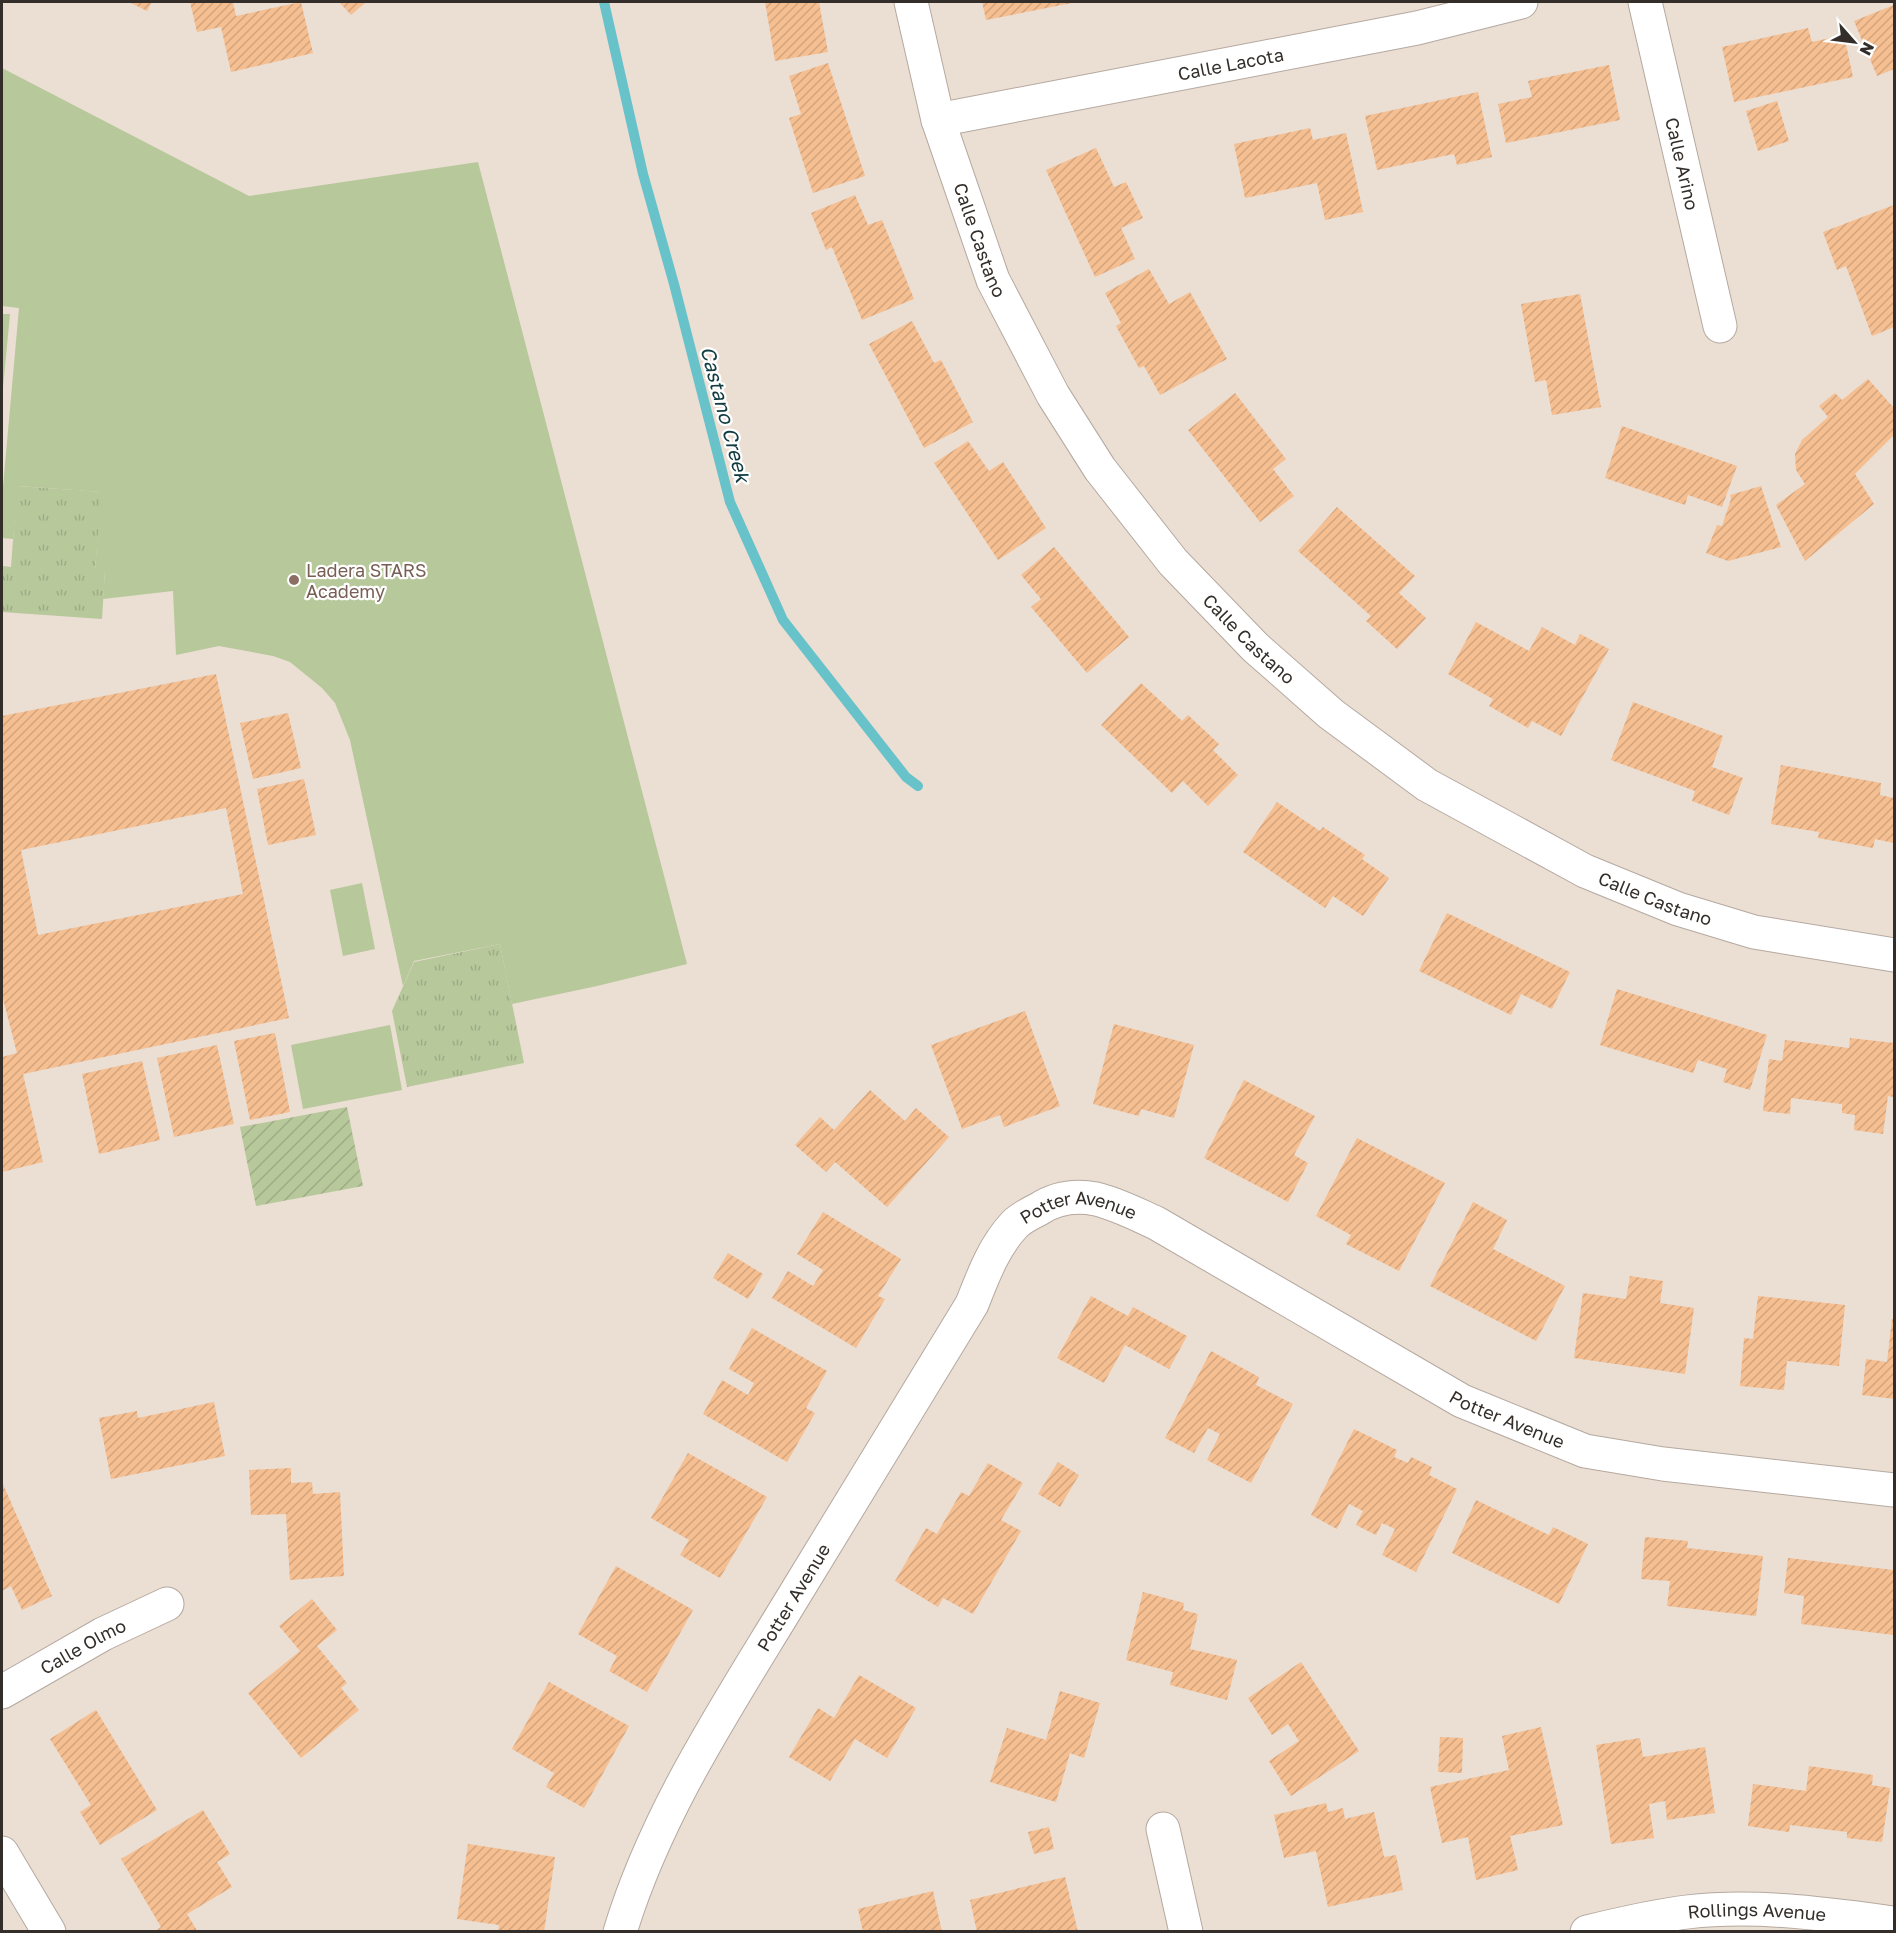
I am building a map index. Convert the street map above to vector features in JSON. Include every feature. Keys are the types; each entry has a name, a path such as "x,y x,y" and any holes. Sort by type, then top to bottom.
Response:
{"street":[{"name":"Calle Castano","path":"911,2 938,120 993,280 1053,395 1100,469 1173,562 1255,646 1331,714 1428,785 1585,871 1678,909 1754,932 1894,955"},
{"name":"Calle Lacota","path":"938,120 1417,28 1521,2"},
{"name":"Calle Arino","path":"1645,2 1720,326"},
{"name":"Potter Avenue","path":"620,1932 632,1892 650,1848 714,1727 972,1304 984,1273 1001,1242 1017,1222 1049,1203 1066,1198 1095,1199 1118,1206 1156,1223 1462,1401 1585,1450 1663,1464 1894,1491"},
{"name":"Calle Olmo","path":"2,1692 103,1634 166,1604"},
{"path":"1163,1829 1186,1932"},
{"path":"2,1853 49,1932"},
{"name":"Rollings Avenue","path":"1587,1932 1686,1912 1757,1909 1827,1914 1894,1923"}],"green space":[{"path":"2,68 249,196 478,162 687,964 512,1004 500,944 414,961 403,986 350,740 335,703 322,688 290,662 273,656 219,646 176,655 173,591 103,599 105,572 95,571 101,492 18,486 13,539 2,538 2,498 19,308 2,306"},
{"path":"2,314 10,314 2,398"},
{"path":"17,486 102,492 95,570 105,571 102,619 2,612 3,566 11,567"},
{"path":"362,883 375,949 343,956 330,890"},
{"path":"500,944 524,1063 407,1087 392,1011 414,962"},
{"path":"390,1025 402,1090 303,1109 291,1045"},
{"path":"347,1107 363,1186 256,1206 240,1127"}],"building":[{"path":"129,2 152,2 147,11"},
{"path":"190,2 233,2 236,16 301,2 313,53 231,72 221,27 197,32"},
{"path":"339,2 366,2 351,15"},
{"path":"765,2 819,2 828,52 775,61"},
{"path":"982,2 1072,2 1072,3 986,20"},
{"path":"1894,5 1894,69 1877,76 1854,21"},
{"path":"1808,28 1812,42 1844,35 1853,77 1734,102 1722,47"},
{"path":"828,63 865,176 813,193 789,118 801,114 789,76"},
{"path":"1609,65 1620,120 1506,143 1498,104 1532,97 1528,81"},
{"path":"1478,92 1492,157 1457,165 1454,154 1377,170 1365,116"},
{"path":"1777,101 1789,141 1758,151 1746,111"},
{"path":"1310,128 1313,140 1346,133 1363,212 1325,220 1317,183 1245,198 1234,144"},
{"path":"1096,148 1114,187 1126,182 1143,218 1121,228 1135,259 1095,277 1046,170"},
{"path":"855,195 868,225 882,220 914,299 862,320 832,247 826,250 811,213"},
{"path":"1894,205 1894,327 1872,336 1846,266 1837,270 1823,232"},
{"path":"1149,269 1169,304 1190,292 1227,359 1160,395 1144,366 1139,368 1116,326 1121,323 1105,293"},
{"path":"1580,294 1601,407 1552,415 1546,380 1535,382 1521,304"},
{"path":"912,321 934,363 941,360 973,422 924,448 869,344"},
{"path":"1868,379 1894,408 1894,435 1855,474 1874,504 1805,561 1776,505 1805,484 1796,470 1795,454 1802,440 1828,417 1819,406 1835,393 1842,400"},
{"path":"1235,393 1286,459 1273,469 1294,496 1260,522 1188,430"},
{"path":"1622,426 1737,466 1722,507 1688,495 1685,505 1605,478"},
{"path":"968,441 989,471 1003,462 1046,528 998,560 934,463"},
{"path":"1761,486 1781,547 1728,561 1706,553 1717,525 1722,526 1731,499 1730,495"},
{"path":"1337,507 1415,576 1399,593 1426,618 1397,649 1366,621 1371,616 1298,551"},
{"path":"1054,547 1129,637 1087,673 1031,607 1041,599 1021,575"},
{"path":"1476,622 1529,651 1542,627 1575,645 1580,634 1609,649 1561,736 1532,721 1528,728 1489,706 1493,699 1448,674"},
{"path":"216,674 289,1018 23,1074 43,1162 2,1172 2,1057 17,1053 2,995 2,716","holes":["226,808 243,894 38,935 21,850"]},
{"path":"1141,683 1182,721 1188,715 1219,744 1213,750 1238,775 1208,806 1183,781 1172,793 1101,725"},
{"path":"1633,702 1723,736 1712,767 1743,778 1729,815 1692,801 1695,791 1611,760"},
{"path":"288,713 301,768 253,779 240,723"},
{"path":"1781,765 1881,783 1880,795 1894,798 1894,843 1875,839 1873,848 1818,838 1819,832 1771,824"},
{"path":"304,779 316,835 268,845 257,789"},
{"path":"1277,802 1320,831 1323,827 1365,855 1362,859 1389,878 1363,916 1333,896 1325,908 1243,852"},
{"path":"1447,913 1570,972 1552,1009 1521,994 1511,1015 1419,971"},
{"path":"1617,989 1767,1035 1750,1090 1723,1082 1727,1069 1698,1060 1693,1073 1600,1045"},
{"path":"1025,1011 1060,1106 1004,1127 1000,1115 962,1129 931,1045"},
{"path":"1114,1024 1194,1045 1174,1118 1141,1109 1139,1116 1093,1104"},
{"path":"275,1033 290,1112 250,1120 234,1041"},
{"path":"1850,1038 1894,1043 1894,1097 1888,1096 1883,1134 1854,1130 1855,1115 1842,1113 1842,1104 1791,1098 1790,1114 1763,1111 1769,1059 1782,1061 1785,1040 1849,1048"},
{"path":"217,1045 234,1124 174,1137 157,1058"},
{"path":"142,1061 160,1140 99,1154 82,1074"},
{"path":"1244,1080 1315,1116 1294,1155 1308,1163 1288,1202 1204,1158"},
{"path":"870,1090 905,1121 916,1108 949,1137 887,1207 835,1162 826,1172 795,1145 820,1117 834,1130"},
{"path":"1357,1138 1445,1183 1399,1271 1346,1244 1351,1235 1316,1216"},
{"path":"1473,1202 1507,1220 1493,1249 1565,1286 1536,1341 1430,1286"},
{"path":"823,1212 901,1259 878,1296 885,1299 856,1348 772,1298 788,1271 813,1286 823,1270 797,1254"},
{"path":"728,1253 763,1274 748,1299 713,1278"},
{"path":"1630,1276 1663,1281 1660,1303 1694,1308 1685,1374 1574,1358 1583,1293 1626,1299"},
{"path":"1091,1296 1128,1316 1133,1307 1187,1336 1169,1369 1125,1345 1104,1383 1057,1358"},
{"path":"1758,1296 1845,1305 1839,1366 1787,1361 1784,1390 1740,1386 1744,1338 1753,1339"},
{"path":"1892,1319 1894,1319 1894,1399 1862,1395 1866,1359 1887,1362"},
{"path":"752,1328 827,1371 806,1408 815,1413 787,1462 703,1414 722,1380 748,1395 754,1383 729,1369"},
{"path":"1211,1351 1259,1377 1256,1385 1293,1404 1251,1483 1207,1460 1220,1434 1208,1428 1194,1453 1165,1438"},
{"path":"214,1402 225,1456 111,1479 99,1418 137,1411 138,1418"},
{"path":"1354,1429 1397,1450 1394,1457 1408,1463 1411,1457 1432,1467 1429,1475 1457,1489 1416,1572 1382,1555 1395,1529 1382,1523 1376,1535 1356,1525 1363,1511 1349,1504 1337,1529 1311,1515"},
{"path":"688,1453 767,1497 720,1578 680,1555 689,1540 651,1518"},
{"path":"1058,1462 1079,1475 1060,1507 1038,1494"},
{"path":"988,1463 1023,1483 1001,1520 1021,1531 973,1614 943,1598 938,1607 895,1581 926,1528 937,1534 961,1492 969,1496"},
{"path":"291,1468 291,1483 312,1482 313,1494 340,1492 344,1576 290,1580 286,1514 251,1515 249,1470"},
{"path":"2,1482 52,1596 22,1610 11,1586 2,1591"},
{"path":"1476,1500 1549,1535 1553,1527 1588,1544 1559,1604 1452,1553"},
{"path":"1645,1537 1688,1541 1687,1548 1763,1556 1756,1616 1667,1606 1670,1581 1641,1579"},
{"path":"1788,1558 1894,1570 1894,1635 1801,1624 1804,1596 1784,1593"},
{"path":"616,1566 693,1610 647,1692 609,1671 617,1656 578,1634"},
{"path":"1143,1592 1184,1603 1183,1610 1198,1614 1190,1649 1237,1660 1227,1700 1170,1685 1173,1672 1126,1660"},
{"path":"312,1599 337,1630 317,1646 347,1683 341,1688 359,1710 301,1758 248,1693 300,1651 279,1626"},
{"path":"1301,1662 1359,1751 1291,1796 1269,1761 1299,1741 1288,1724 1272,1735 1248,1698"},
{"path":"859,1675 916,1708 887,1758 855,1739 830,1781 789,1757 818,1708 834,1718"},
{"path":"549,1682 629,1726 584,1808 546,1787 554,1773 512,1749"},
{"path":"1060,1691 1100,1703 1084,1758 1070,1753 1056,1802 990,1782 1007,1728 1046,1740"},
{"path":"96,1710 157,1810 100,1845 80,1812 91,1805 50,1739"},
{"path":"1541,1727 1563,1825 1510,1836 1518,1870 1476,1880 1468,1837 1442,1843 1430,1787 1509,1770 1502,1736"},
{"path":"1440,1737 1463,1738 1462,1773 1438,1772"},
{"path":"1640,1738 1643,1757 1705,1747 1715,1813 1667,1820 1665,1801 1649,1804 1654,1838 1611,1844 1596,1745"},
{"path":"1809,1766 1873,1775 1872,1785 1890,1788 1882,1842 1847,1838 1847,1832 1790,1825 1789,1832 1748,1826 1753,1784 1806,1791"},
{"path":"1326,1803 1328,1812 1343,1808 1345,1819 1374,1812 1384,1857 1396,1855 1403,1890 1328,1907 1316,1851 1284,1858 1274,1815"},
{"path":"203,1810 230,1854 217,1862 232,1887 187,1914 198,1932 154,1932 161,1927 121,1859"},
{"path":"1049,1827 1054,1849 1034,1854 1028,1832"},
{"path":"468,1844 555,1857 544,1932 498,1932 499,1925 457,1919"},
{"path":"1065,1877 1078,1932 977,1932 970,1900"},
{"path":"933,1891 942,1932 863,1932 858,1909"}],"waterway":[{"name":"Castano Creek","path":"604,2 643,174 730,502 783,620 906,777 918,786"}],"place":[{"name":"Ladera STARS Academy","path":"294,580"}]}
